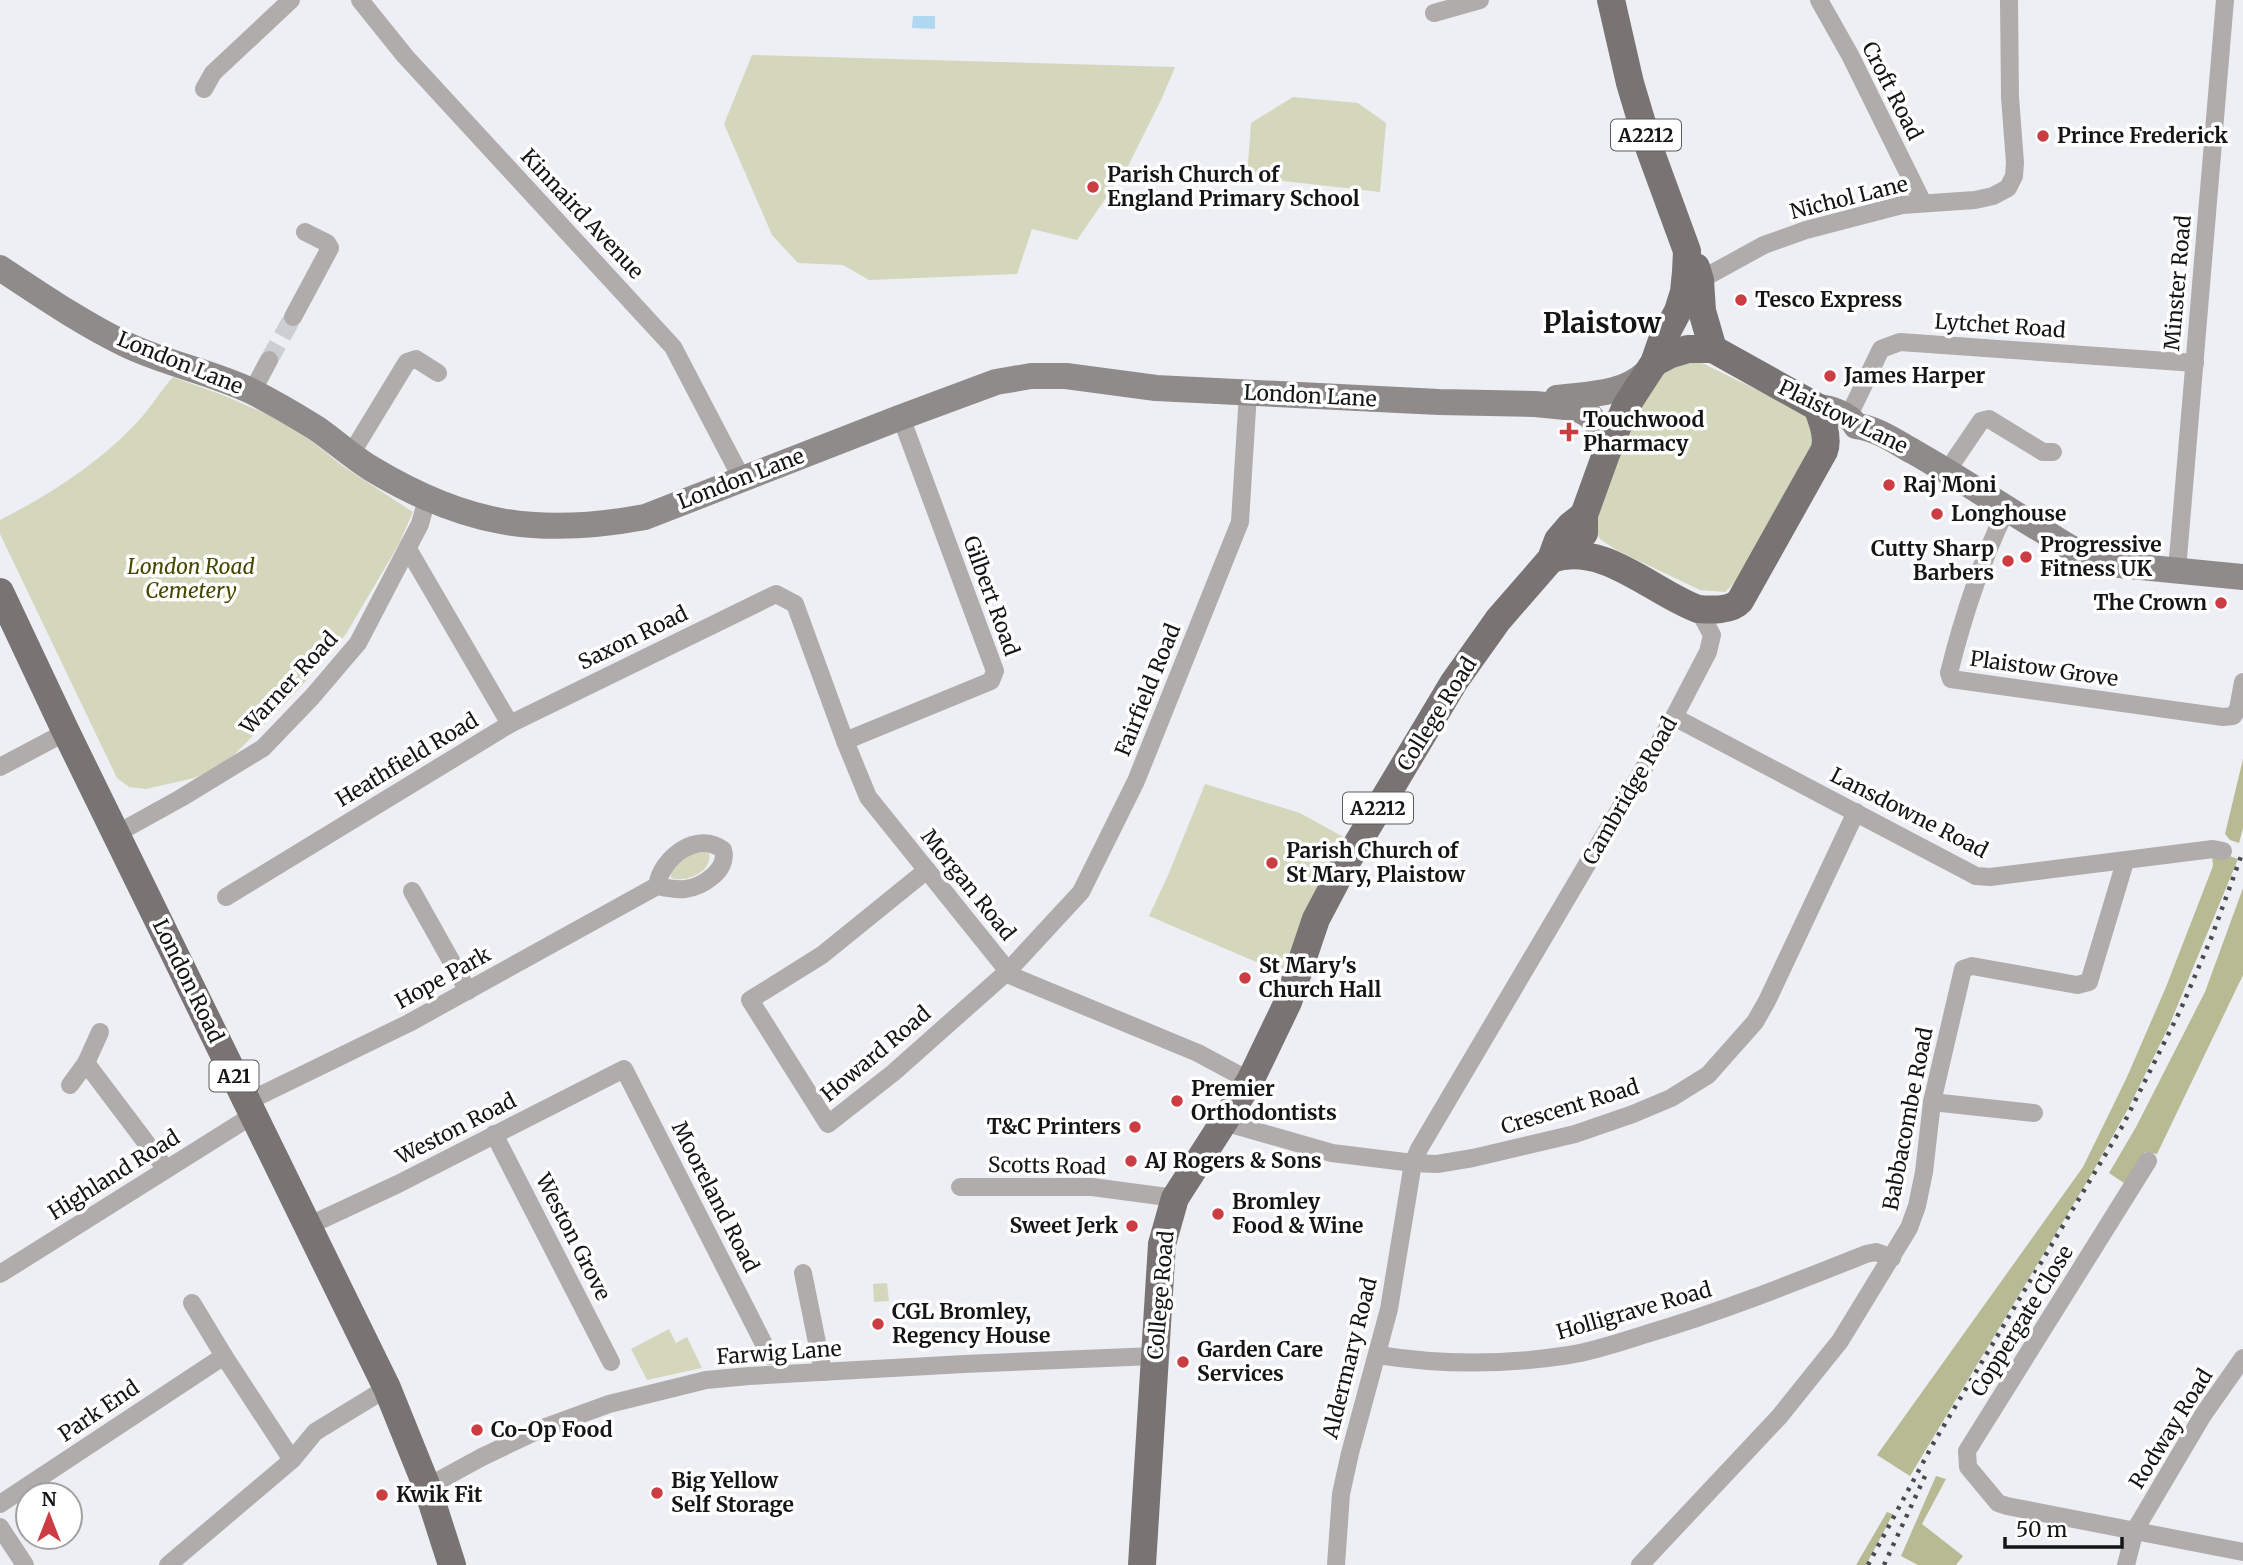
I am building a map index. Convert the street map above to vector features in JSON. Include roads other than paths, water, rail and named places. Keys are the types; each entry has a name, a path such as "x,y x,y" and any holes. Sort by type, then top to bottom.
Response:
{"main road":[{"name":"A2212","path":"1611,0 1616,29 1640,116 1686,251 1684,292 1678,311 1650,368"},
{"path":"1650,368 1671,354 1688,349 1713,349 1702,311 1698,270 1686,251"},
{"name":"Plaistow Lane","path":"1713,349 1839,416"},
{"name":"College Road","path":"1142,1565 1162,1244 1175,1198 1250,1081 1288,1002 1317,919 1344,866 1454,682 1498,620 1551,559 1558,540 1570,526 1584,516 1626,406 1650,368"},
{"path":"1551,559 1577,556 1604,561 1698,609 1736,606 1827,444 1822,421 1839,416"},
{"path":"1584,516 1584,534 1590,546 1604,561"},
{"name":"London Road","path":"0,593 387,1388 427,1487 452,1565"}],"street":[{"path":"204,89 213,72 291,0"},
{"name":"Kinnaird Avenue","path":"360,0 405,56 673,347 742,479"},
{"path":"1434,13 1480,0"},
{"name":"Croft Road","path":"1819,0 1850,55 1923,203"},
{"name":"Nichol Lane","path":"1700,280 1764,245 1806,230 1902,205 1975,200 1993,196 2008,188 2014,176 2015,163 2009,0"},
{"name":"Minster Road","path":"2177,569 2225,0"},
{"path":"293,317 330,248 327,243 305,232"},
{"name":"London Lane","path":"0,268 127,345 252,391 315,428 370,468 427,499 465,514 507,523 548,527 601,525 645,516 996,382 1031,376 1066,376 1156,388 1535,404"},
{"name":"Lytchet Road","path":"1839,416 1852,411 1881,349 1900,342 2195,363"},
{"path":"352,454 407,362 416,359 438,373"},
{"path":"252,391 269,360"},
{"path":"1535,404 1625,387 1636,382 1650,368"},
{"name":"Fairfield Road","path":"1008,971 1081,892 1136,782 1240,522 1248,393"},
{"path":"1535,404 1584,411 1594,420 1600,431 1606,454"},
{"name":"Plaistow Lane","path":"1839,416 1878,433 1947,471 2089,559 2110,564 2243,577"},
{"name":"Gilbert Road","path":"845,741 991,681 995,671 899,418"},
{"path":"1947,471 1981,421 1989,419 2042,452 2053,452"},
{"name":"Warner Road","path":"116,834 263,748 312,697 358,642 408,549 420,524 427,499"},
{"name":"Plaistow Grove","path":"2006,510 1988,549 1967,609 1949,673 1951,679 2223,717 2233,716 2238,709 2243,682"},
{"name":"Heathfield Road","path":"226,897 510,724 408,549"},
{"name":"Morgan Road","path":"776,594 796,604 868,797 1012,976 1198,1054 1250,1081"},
{"name":"Saxon Road","path":"510,724 776,594"},
{"name":"Cambridge Road","path":"1413,1163 1674,717 1707,652 1712,635 1698,609"},
{"name":"Lansdowne Road","path":"1674,717 1976,876 1990,877 2124,862 2213,849 2222,851"},
{"path":"0,767 66,732"},
{"name":"Crescent Road","path":"1224,1122 1332,1153 1437,1164 1576,1133 1671,1098 1708,1075 1755,1022 1768,1001 1857,812"},
{"name":"Babbacombe Road","path":"1640,1565 1779,1417 1840,1340 1909,1228 1917,1206 1932,1102 1963,969 1972,966 2077,985 2089,982 2124,862"},
{"name":"Howard Road","path":"927,870 822,954 750,1000 828,1124 893,1073 1008,971"},
{"name":"Hope Park","path":"250,1109 657,886"},
{"path":"412,891 468,991"},
{"path":"71,1085 86,1063 100,1032"},
{"path":"86,1063 166,1169"},
{"name":"Weston Road","path":"308,1226 398,1184 624,1069"},
{"name":"Mooreland Road","path":"624,1069 772,1347"},
{"path":"1932,1102 2034,1113"},
{"name":"Highland Road","path":"0,1274 166,1169 250,1109"},
{"name":"Weston Grove","path":"494,1133 611,1362"},
{"name":"Coppergate Close","path":"2135,1531 1998,1503 1968,1467 1967,1451 2148,1161"},
{"name":"Aldermary Road","path":"1336,1565 1338,1521 1347,1467 1390,1309 1413,1163"},
{"name":"Scotts Road","path":"960,1187 1092,1187 1175,1198"},
{"name":"Holligrave Road","path":"1378,1355 1428,1362 1495,1362 1530,1361 1572,1355 1736,1305 1866,1254 1876,1252 1892,1258"},
{"path":"803,1273 823,1372"},
{"path":"192,1303 292,1460"},
{"name":"Park End","path":"0,1504 224,1356"},
{"name":"Farwig Lane","path":"427,1487 543,1428 609,1404 706,1380 1154,1356"},
{"name":"Rodway Road","path":"2126,1565 2135,1531 2203,1415 2243,1358"},
{"path":"168,1565 292,1460 315,1432 387,1388"},
{"path":"0,1527 25,1565"},
{"path":"2135,1531 2243,1552"}],"water":[{"path":"913,16 935,16 935,29 912,28"}],"tunnel":[{"path":"269,360 293,317"}],"railway":[{"path":"1868,1565 1933,1444 2123,1125 2180,1011 2212,936 2243,851"},
{"path":"1884,1565 1925,1476"}],"place":[{"name":"Prince Frederick","path":"2043,136"},
{"name":"Parish Church of England Primary School","path":"1093,187"},
{"name":"Tesco Express","path":"1741,300"},
{"name":"James Harper","path":"1830,376"},
{"name":"Touchwood Pharmacy","path":"1569,432"},
{"name":"Raj Moni","path":"1889,485"},
{"name":"Longhouse","path":"1937,514"},
{"name":"Progressive Fitness UK","path":"2026,557"},
{"name":"Cutty Sharp Barbers","path":"2008,561"},
{"name":"The Crown","path":"2221,603"},
{"name":"Parish Church of St Mary, Plaistow","path":"1272,863"},
{"name":"St Mary's Church Hall","path":"1245,978"},
{"name":"Premier Orthodontists","path":"1177,1101"},
{"name":"T&C Printers","path":"1135,1127"},
{"name":"AJ Rogers & Sons","path":"1131,1161"},
{"name":"Bromley Food & Wine","path":"1218,1214"},
{"name":"Sweet Jerk","path":"1132,1226"},
{"name":"CGL Bromley, Regency House","path":"878,1324"},
{"name":"Garden Care Services","path":"1183,1362"},
{"name":"Co-Op Food","path":"477,1430"},
{"name":"Big Yellow Self Storage","path":"657,1493"},
{"name":"Kwik Fit","path":"382,1495"}],"district":[{"name":"Plaistow","path":"1602,323"}],"park label":[{"name":"London Road Cemetery","path":"191,579"}]}
